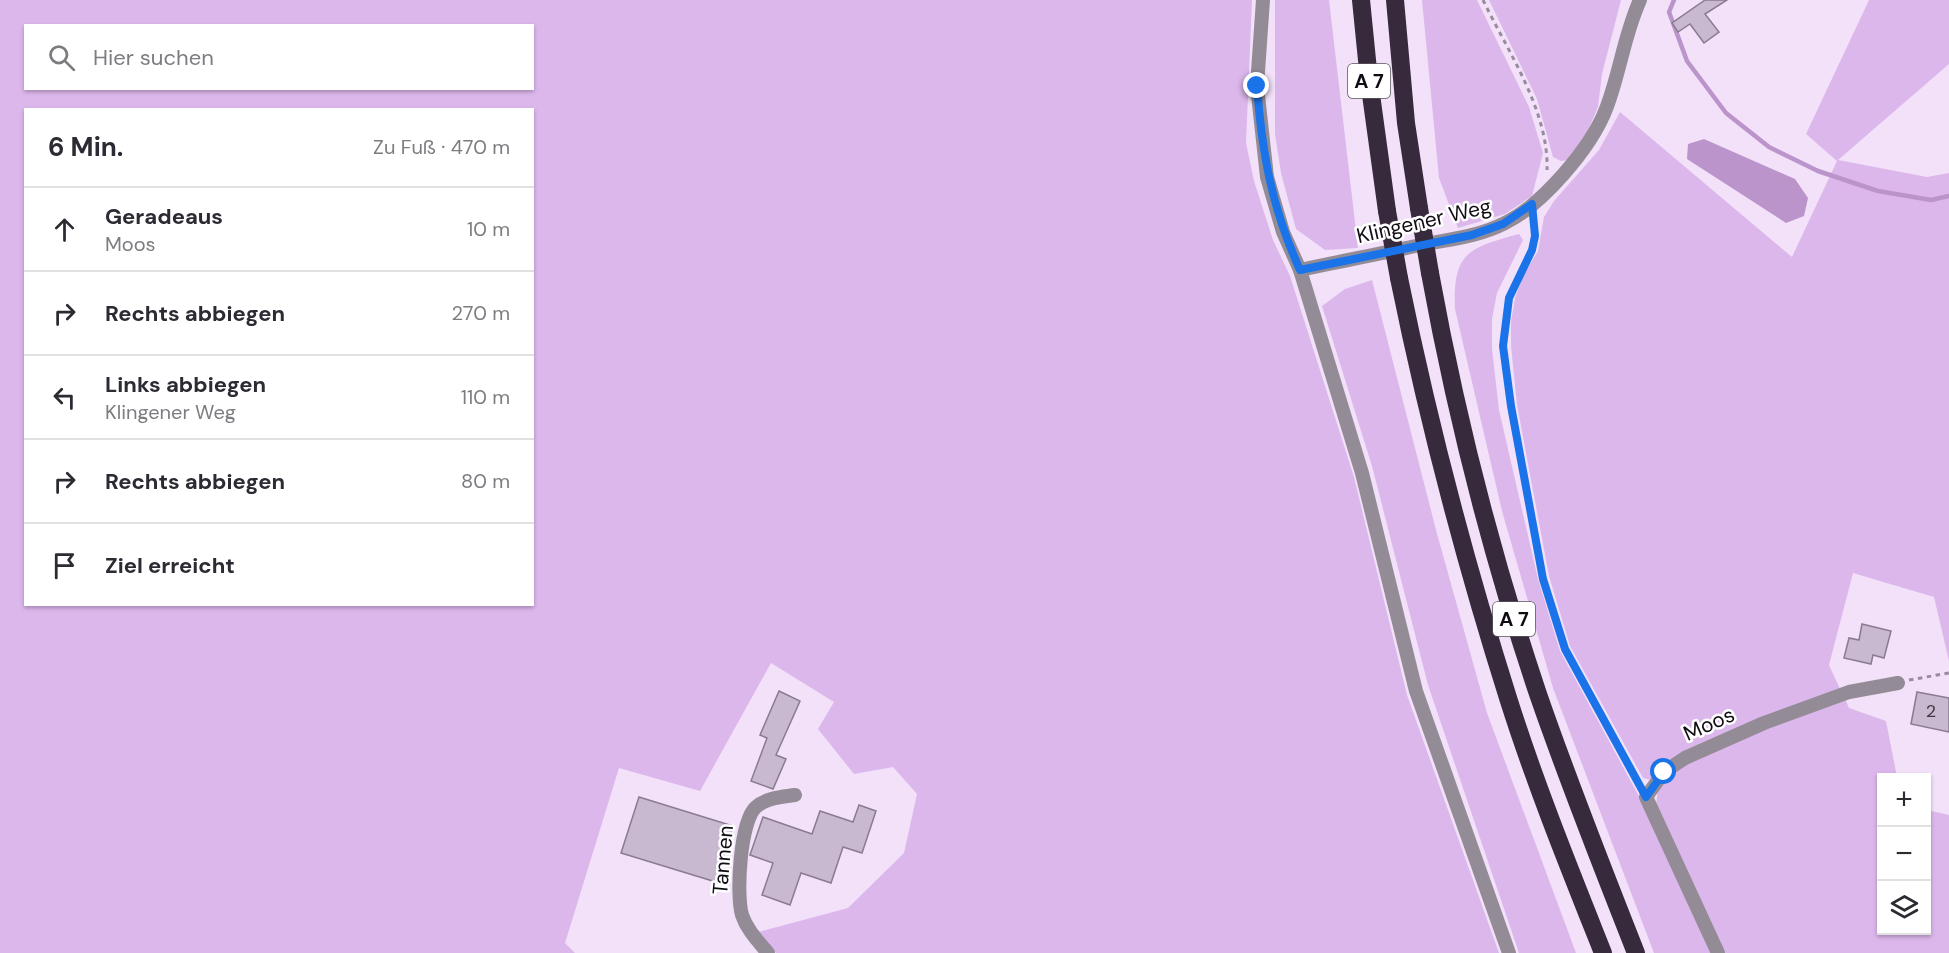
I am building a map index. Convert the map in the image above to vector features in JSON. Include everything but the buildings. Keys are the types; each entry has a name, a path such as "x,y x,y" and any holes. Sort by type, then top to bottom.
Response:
{"highway":[{"name":"A 7","path":"1361,0 1369,80 1387,211 1399,278 1417,367 1456,523 1506,692 1603,953"},
{"name":"A 7","path":"1395,0 1406,123 1419,208 1460,424 1505,588 1543,706 1636,953"}],"street":[{"path":"1263,0 1257,86 1260,136 1267,177 1280,221 1300,270 1362,473 1416,691 1509,953"},
{"name":"Klingener Weg","path":"1300,270 1472,235 1503,224 1532,204 1588,144 1606,109 1632,19 1640,0"},
{"name":"Moos","path":"1646,797 1664,772 1685,758 1764,723 1849,692 1898,682"},
{"name":"Tannen","path":"768,953 747,928 741,913 739,887 745,833 748,816 755,807 765,800 795,795"},
{"path":"1646,797 1718,953"}],"path":[{"path":"1483,0 1533,103 1547,150 1546,190"},
{"path":"1532,204 1535,236 1532,250 1509,298 1503,346 1511,406 1543,579 1565,649 1646,797"},
{"path":"1898,682 1949,673"}],"shaded area":[{"path":"0,0 1252,0 1246,143 1254,181 1273,240 1290,276 1354,477 1407,695 1499,953 776,953 758,932 848,908 904,853 917,794 893,767 854,774 818,729 834,702 771,663 700,791 619,768 565,943 575,953 0,953"},
{"path":"1275,0 1329,0 1358,248 1325,250 1296,229 1281,173 1275,134"},
{"path":"1422,0 1477,0 1529,107 1543,153 1532,196 1505,214 1458,228 1439,178"},
{"path":"1489,0 1621,0 1602,74 1598,107 1583,142 1568,160 1561,161 1553,157 1537,99"},
{"path":"1869,0 1949,0 1949,64 1838,160 1927,177 1949,173 1949,661 1934,597 1853,573 1829,665 1840,689 1651,780 1643,778 1570,646 1549,576 1517,405 1511,346 1511,322 1515,298 1524,274 1538,251 1544,217 1554,201 1599,150 1620,112 1792,257 1837,161 1806,134"},
{"path":"1704,139 1795,179 1808,198 1804,216 1786,223 1687,159 1688,144"},
{"path":"1519,234 1523,240 1497,293 1492,319 1492,349 1499,410 1538,579 1560,651 1641,800 1711,953 1654,953 1553,688 1502,511 1455,309 1455,290 1461,264 1475,249"},
{"path":"1372,280 1436,530 1487,713 1576,953 1519,953 1428,685 1372,466 1322,306 1345,289"},
{"path":"1845,699 1849,708 1886,721 1896,773 1877,773 1877,935 1931,935 1931,811 1949,815 1949,953 1723,953 1656,805 1658,790 1668,775 1688,762 1766,726"}],"waterway":[{"path":"1674,0 1669,12 1687,61 1726,113 1769,147 1818,171 1878,191 1931,200 1949,196"}],"route":[{"path":"1257,86 1260,136 1267,177 1283,232 1300,270 1472,235 1503,224 1532,204 1535,236 1532,250 1519,272 1509,298 1503,346 1511,406 1543,579 1565,649 1646,797 1664,772"}]}
